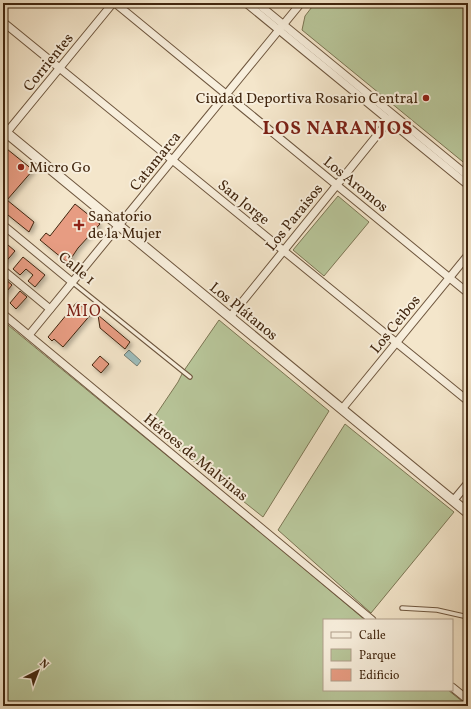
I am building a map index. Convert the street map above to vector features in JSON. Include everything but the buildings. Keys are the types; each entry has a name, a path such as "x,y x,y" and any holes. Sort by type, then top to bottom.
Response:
{"street":[{"name":"Corrientes","path":"4,133 114,3"},
{"name":"Los Aromos","path":"114,3 468,293"},
{"path":"246,3 281,27 391,118 466,176 468,185"},
{"path":"257,3 281,27"},
{"name":"Catamarca","path":"29,335 301,3"},
{"name":"San Jorge","path":"3,22 468,401"},
{"name":"Los Paraisos","path":"230,317 391,118"},
{"name":"Los Plátanos","path":"4,133 468,512"},
{"name":"Calle 1","path":"3,225 72,282"},
{"name":"Los Ceibos","path":"342,409 468,255"},
{"path":"3,270 50,309"},
{"name":"Héroes de Malvinas","path":"3,314 371,619"},
{"path":"454,501 468,483"},
{"path":"453,687 468,700"}],"lane":[{"name":"Calle 1","path":"72,282 190,376"},
{"path":"402,608 437,610 468,617"}],"green space":[{"name":"Ciudad Deportiva Rosario Central","path":"315,3 468,3 468,166 302,30 305,16"},
{"path":"338,196 369,222 324,276 293,250"},
{"path":"219,320 329,411 263,517 149,425"},
{"path":"3,321 364,619 323,619 323,691 449,691 468,706 3,706"},
{"path":"345,424 454,512 371,613 278,530"}],"water":[{"path":"129,350 141,361 137,366 124,355"}],"place":[{"name":"Ciudad Deportiva Rosario Central","path":"426,98"},
{"name":"Micro Go","path":"21,167"},
{"name":"Sanatorio de la Mujer","path":"79,225"}],"district":[{"name":"LOS NARANJOS","path":"338,127"},
{"name":"MIO","path":"84,310"}]}
